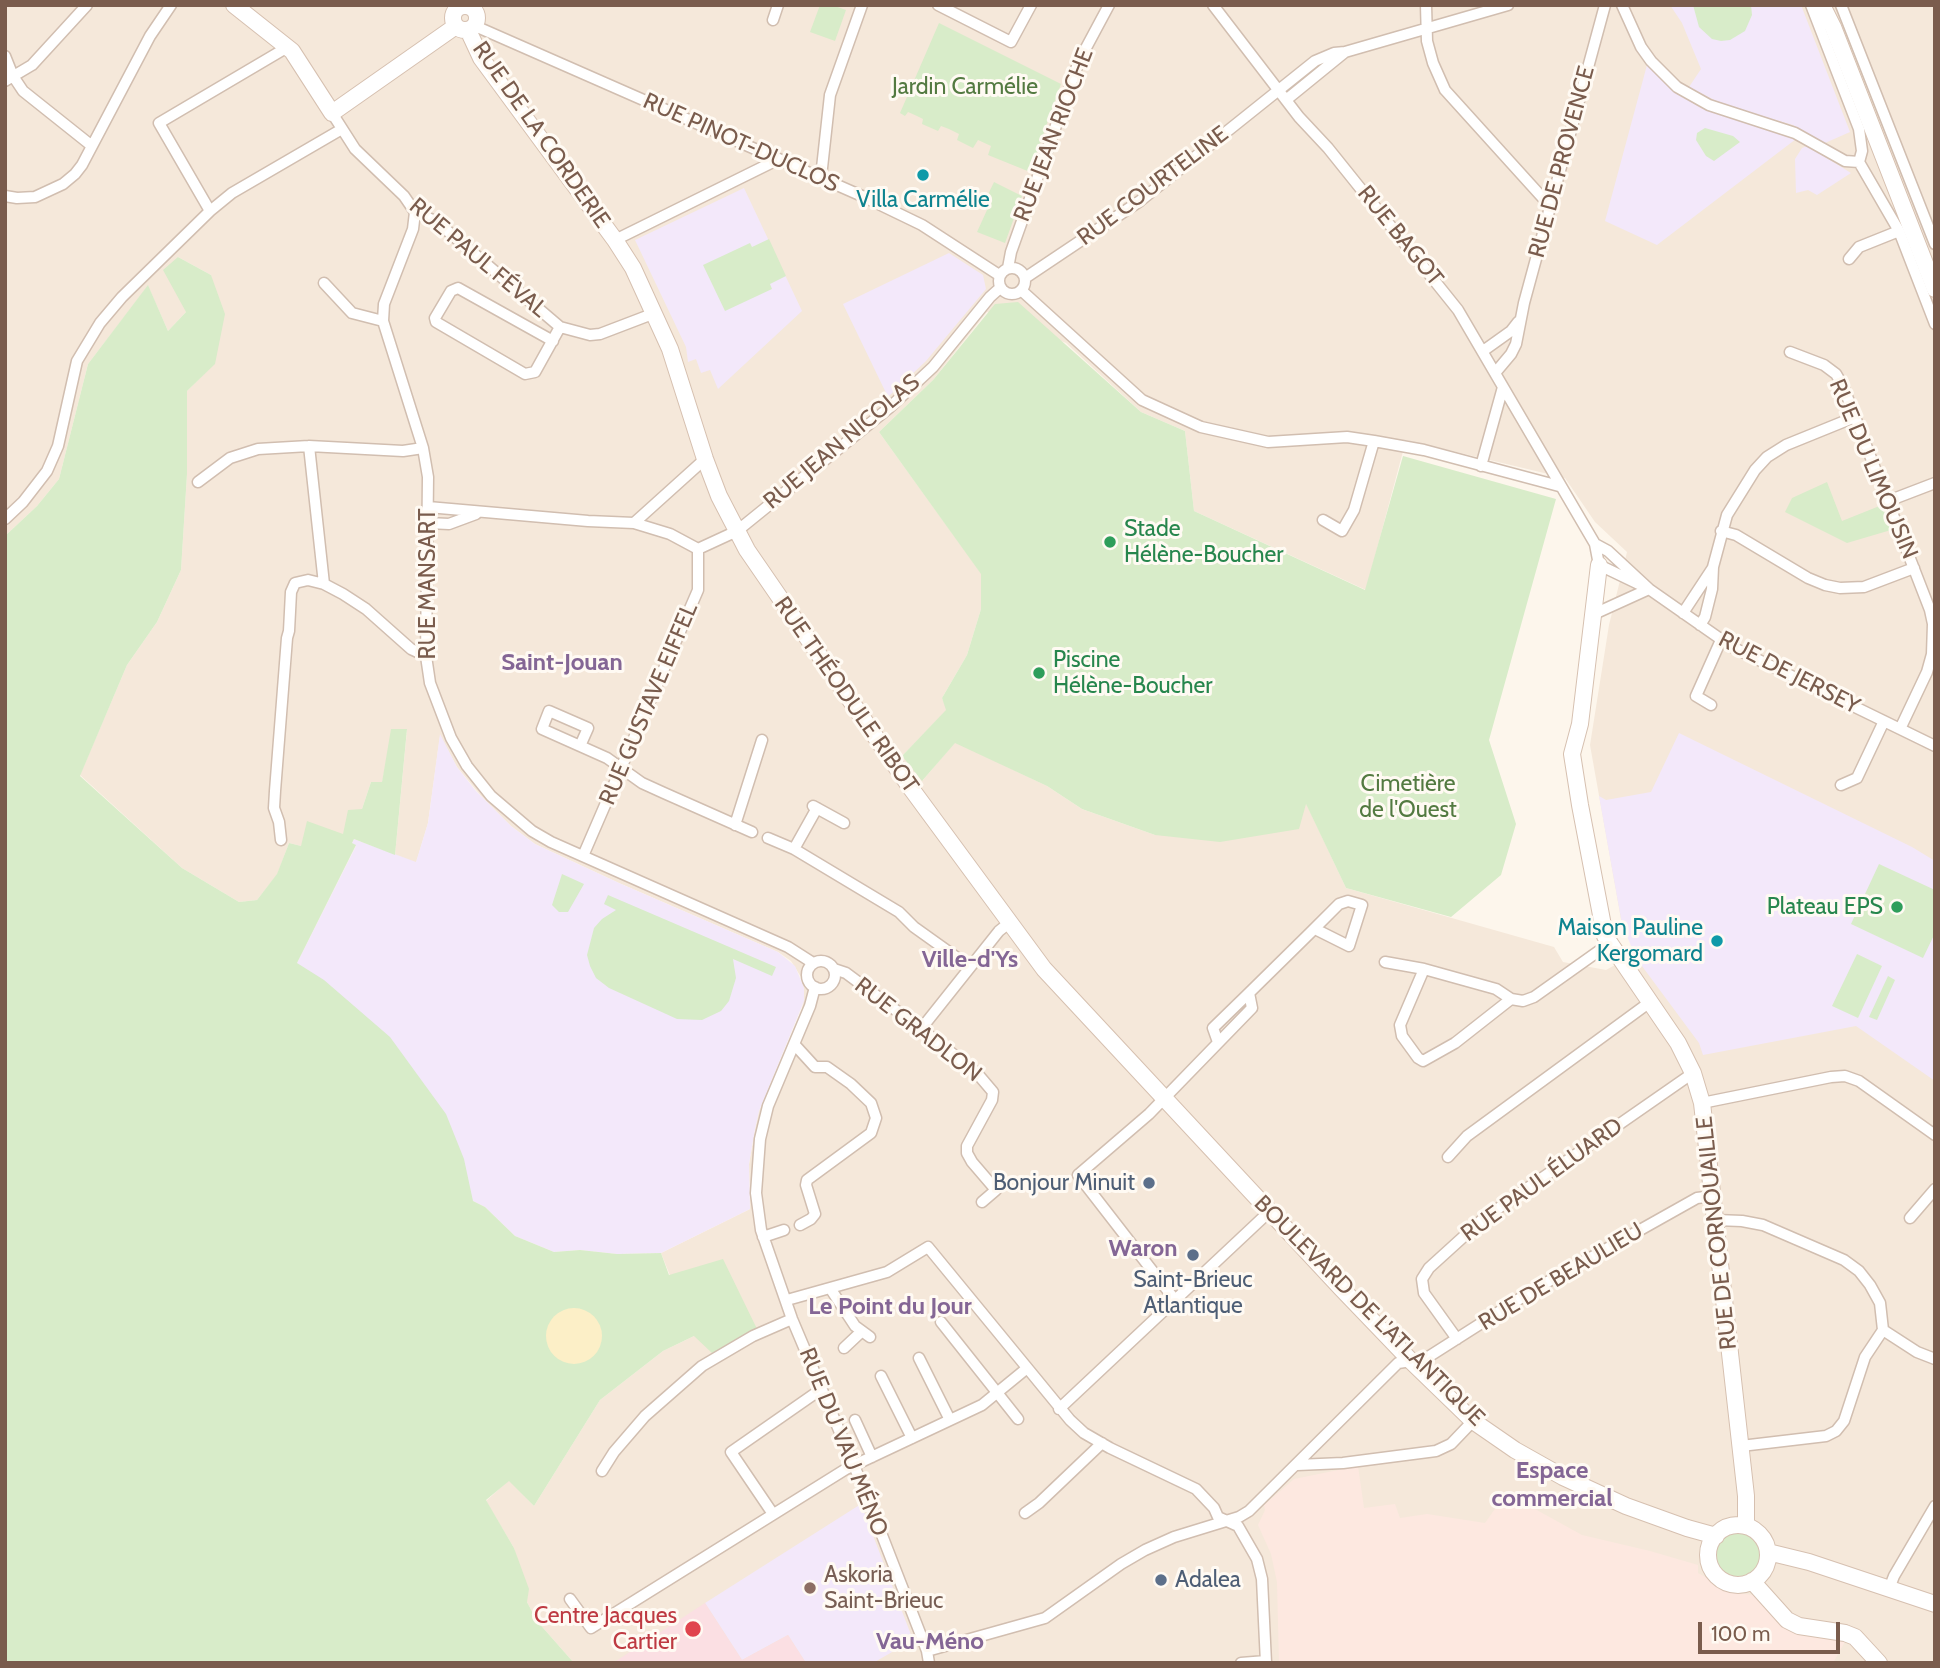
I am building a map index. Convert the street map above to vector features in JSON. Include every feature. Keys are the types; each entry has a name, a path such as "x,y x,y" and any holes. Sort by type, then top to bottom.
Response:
{"main road":[{"path":"234,5 300,61 332,113 469,24 492,5"},
{"path":"1822,5 1935,289"},
{"path":"457,7 453,15 469,24"},
{"name":"RUE DE LA CORDERIE","path":"469,24 481,58 615,240"},
{"name":"RUE THÉODULE RIBOT","path":"615,240 633,268 670,349 719,496 762,573 904,778 1044,969 1163,1098"},
{"name":"RUE DE CORNOUAILLE","path":"1599,565 1580,724 1572,754 1594,890 1605,936 1678,1043 1693,1073 1702,1103 1741,1446 1746,1526"},
{"name":"RUE DE CORNOUAILLE","path":"1580,724 1589,803 1604,888 1622,961"},
{"name":"BOULEVARD DE L'ATLANTIQUE","path":"1163,1098 1411,1361 1473,1421 1515,1450 1563,1477 1626,1506 1716,1536"},
{"path":"1746,1526 1759,1534 1768,1552 1765,1569 1752,1581 1744,1584 1727,1583 1713,1572 1709,1553 1716,1536 1727,1528 1746,1526"},
{"path":"1768,1552 1935,1604"},
{"path":"1752,1581 1787,1620 1799,1626 1855,1637 1879,1663"}],"street":[{"path":"9,79 32,65 87,5"},
{"path":"5,195 17,198 35,197 63,184 82,165 150,36 171,5"},
{"path":"773,20 778,5"},
{"path":"821,177 830,95 862,5"},
{"path":"938,5 1011,42 1031,5"},
{"name":"RUE JEAN RIOCHE","path":"1004,272 1079,61 1108,5"},
{"name":"RUE BAGOT","path":"1213,5 1286,100 1449,297 1559,485"},
{"path":"1426,5 1427,41 1445,90 1550,206"},
{"name":"RUE COURTELINE","path":"1025,278 1140,201 1315,61 1334,53 1508,5"},
{"name":"RUE DE PROVENCE","path":"1495,373 1516,344 1550,206 1605,5"},
{"path":"1622,5 1646,54 1657,69 1677,87 1712,107 1795,133 1845,161 1859,162"},
{"path":"1811,5 1859,129 1862,151 1859,162 1899,232 1935,324"},
{"path":"1855,5 1842,8 1935,244"},
{"name":"RUE PINOT-DUCLOS","path":"469,24 821,177 922,225 1004,272"},
{"path":"210,211 159,123 281,51 285,46"},
{"path":"1286,100 1345,52"},
{"path":"5,56 9,79 92,146"},
{"name":"RUE PAUL FÉVAL","path":"332,113 364,158 404,196 415,212 437,222 560,327 590,335 600,334 655,313"},
{"path":"5,519 23,502 47,471 58,446 77,361 100,323 122,297 232,193 342,130"},
{"path":"615,240 779,159"},
{"name":"RUE MANSART","path":"415,212 413,229 384,304 383,321 423,449 428,477 426,656 430,683 451,738 491,796 532,831 788,947 813,963"},
{"path":"1849,259 1859,247 1899,232"},
{"path":"1020,270 1025,278 1021,290 1009,294 1000,288 1004,272 1020,270"},
{"path":"324,283 352,313 383,321"},
{"path":"553,341 458,288 451,291 435,318 525,374 535,372 553,341 560,327"},
{"name":"RUE JEAN NICOLAS","path":"698,549 737,531 889,408 933,367 1000,288"},
{"path":"1021,290 1142,400 1189,422 1222,433 1268,442 1347,437 1374,441 1423,450 1559,485"},
{"path":"1483,351 1511,331 1521,318"},
{"name":"RUE DU LIMOUSIN","path":"1790,352 1824,365 1836,373 1930,610 1933,646 1927,672 1900,729"},
{"path":"1481,466 1503,387"},
{"path":"1700,625 1712,589 1713,567 1721,531 1745,483 1767,457 1803,437 1855,417"},
{"path":"1323,520 1342,531 1354,510 1374,441"},
{"path":"198,482 230,458 258,449 309,446 403,451 423,449"},
{"path":"309,446 324,584"},
{"path":"634,523 705,459"},
{"path":"1888,500 1935,483"},
{"name":"RUE DE JERSEY","path":"1559,485 1595,544 1599,565 1649,589"},
{"path":"428,507 634,523 670,534 698,549"},
{"path":"428,523 449,524 466,516 485,512"},
{"path":"1721,531 1736,535 1808,578 1840,588 1864,587 1914,569"},
{"name":"RUE DE JERSEY","path":"1595,544 1608,551 1649,589 1721,640 1935,746"},
{"name":"RUE GUSTAVE EIFFEL","path":"583,856 698,590 698,549"},
{"path":"1684,613 1713,567"},
{"path":"281,841 274,808 291,592 295,583 308,580 324,584 366,609 411,649 426,656"},
{"path":"1594,614 1649,589"},
{"path":"1711,705 1696,696 1721,640"},
{"path":"1841,785 1857,778 1884,721"},
{"path":"735,825 762,740"},
{"path":"580,746 607,758 642,783 751,832"},
{"path":"794,849 814,807 845,823"},
{"path":"768,838 794,849 899,912 914,927 970,967"},
{"path":"1175,1300 1078,1175 1149,1114 1252,1008 1249,993 1339,904 1348,901 1362,905 1349,946 1315,929"},
{"path":"921,1029 999,931 1009,923"},
{"path":"1385,962 1424,969 1496,989 1511,999 1523,1001 1534,997 1609,943"},
{"path":"824,961 834,970 835,978 832,984 823,989 810,984 807,975 813,963 824,961"},
{"path":"1424,969 1400,1026 1402,1036 1423,1061 1455,1043 1511,999"},
{"name":"RUE GRADLON","path":"834,970 846,973 921,1029 976,1072 993,1092 992,1100 967,1146 972,1162 996,1190 982,1202"},
{"name":"RUE DU VAU MÉNO","path":"815,987 810,1006 768,1106 760,1139 756,1193 763,1237 792,1319 866,1494 928,1657"},
{"path":"1448,1157 1467,1136 1650,1002"},
{"path":"794,1044 815,1067 827,1067 851,1084 871,1103 876,1118 871,1133 807,1180 806,1185 815,1214 800,1225"},
{"name":"RUE PAUL ÉLUARD","path":"1457,1339 1424,1293 1422,1279 1429,1268 1483,1219 1693,1073"},
{"path":"1702,1103 1845,1076 1859,1081 1935,1135"},
{"path":"1910,1218 1935,1189"},
{"name":"RUE DE BEAULIEU","path":"928,1657 1045,1618 1145,1550 1174,1536 1227,1521 1249,1511 1398,1363 1425,1359 1535,1289 1697,1198 1713,1196"},
{"path":"1059,1409 1270,1211"},
{"path":"1716,1220 1763,1225 1844,1260 1870,1285 1880,1303 1883,1330 1865,1357 1844,1421 1836,1431 1826,1436 1741,1446"},
{"path":"763,1237 784,1230"},
{"path":"787,1300 887,1272 928,1247 1059,1409 1084,1433 1196,1489 1214,1508 1218,1517 1238,1526 1257,1559 1262,1579 1266,1662 1241,1663"},
{"path":"830,1288 839,1305 865,1334 844,1348"},
{"path":"602,1471 614,1452 645,1416 691,1375 726,1351 792,1319"},
{"path":"941,1322 1018,1419"},
{"path":"1883,1330 1917,1352 1935,1359"},
{"path":"919,1358 950,1420"},
{"path":"570,1599 591,1628 853,1466 982,1405 1026,1369"},
{"path":"881,1376 912,1438"},
{"path":"773,1514 731,1452 820,1390"},
{"path":"855,1420 872,1457"},
{"path":"1297,1465 1343,1463 1436,1451 1451,1444 1473,1421"},
{"path":"1025,1513 1102,1443"},
{"path":"1889,1589 1935,1506"}],"shaded area":[{"path":"5,5 1935,5 1935,1663 574,1663 537,1621 527,1602 514,1548 486,1501 509,1480 534,1506 600,1400 663,1351 694,1336 661,1253 750,1209 749,1164 755,1129 759,1111 802,1010 804,994 801,977 791,961 778,952 535,844 511,826 482,797 457,767 440,736 428,823 416,863 395,855 407,730 392,729 382,783 371,782 362,809 343,835 301,846 289,843 277,875 257,900 239,902 182,868 80,775 127,665 157,622 181,570 187,474 187,391 215,363 211,275 178,257 186,312 168,331 148,286 88,364 59,479 37,506 5,536","holes":["987,312 1066,343 1141,412 1185,431 1194,511 1366,590 1406,440 1565,478 1595,522 1627,552 1609,625 1590,745 1621,919 1635,954 1606,970 1563,962 1554,947 1346,888 1306,803 1155,835 1082,809 1047,786 955,742 923,780 902,756 947,710 942,698 967,655 981,609 981,573 879,432 933,380"]},
{"path":"1670,5 1801,5 1850,132 1825,143 1793,125 1724,105 1689,87 1701,69 1682,23"},
{"path":"1647,65 1673,91 1701,108 1796,139 1657,245 1605,221"},
{"path":"1807,146 1851,173 1817,195 1808,190 1796,193 1795,159 1802,148"},
{"path":"744,188 802,311 718,389 710,370 701,373 696,359 688,362 686,347 635,240"},
{"path":"949,253 983,275 986,289 926,361 888,397 843,304"},
{"path":"1679,733 1912,847 1935,861 1935,1081 1856,1026 1703,1055 1699,1043 1636,958 1622,924 1599,796 1606,800 1651,792"},
{"path":"440,734 457,767 476,791 511,826 535,844 778,952 795,966 804,988 804,1001 759,1111 749,1164 750,1209 661,1253 617,1254 580,1250 554,1252 515,1236 485,1207 473,1201 297,963 356,846 352,843 354,839 416,862 428,823"},
{"path":"1358,1466 1364,1508 1395,1504 1400,1518 1427,1514 1485,1523 1506,1493 1582,1535 1698,1565 1698,1573 1735,1593 1754,1595 1780,1625 1799,1634 1827,1639 1837,1636 1846,1640 1833,1663 1279,1663 1277,1582 1271,1554 1258,1525 1265,1510 1264,1505 1294,1479"},
{"name":"Askoria Saint-Brieuc","path":"861,1504 913,1640 873,1663 806,1663 788,1635 742,1660 705,1603"},
{"name":"Centre Jacques Cartier","path":"705,1603 742,1660 788,1635 806,1663 613,1663"}],"green space":[{"path":"820,5 832,5 846,10 835,41 810,32"},
{"path":"1693,5 1751,5 1752,15 1745,31 1730,40 1721,41 1712,39 1699,27"},
{"name":"Jardin Carmélie","path":"939,23 1061,84 1030,172 988,155 991,146 978,140 973,148 957,140 959,134 949,129 941,126 938,131 922,124 923,119 917,116 908,112 905,116 900,113"},
{"path":"1705,128 1733,136 1740,142 1714,161 1706,156 1696,140 1697,133"},
{"path":"994,182 1022,196 1005,243 977,232 987,210 982,207"},
{"path":"769,239 786,276 770,284 772,289 725,311 703,265 750,243 752,247"},
{"path":"178,257 211,275 225,314 215,364 187,391 187,474 181,570 157,622 127,665 80,776 182,868 239,902 257,900 277,874 289,843 301,846 307,821 343,834 348,810 362,809 371,782 382,782 391,729 407,729 395,855 354,839 352,843 356,845 297,963 324,980 390,1037 446,1114 464,1159 473,1201 485,1207 515,1236 554,1252 580,1250 617,1254 661,1253 669,1275 723,1259 758,1331 712,1353 694,1336 663,1351 600,1400 534,1506 509,1481 486,1500 514,1548 529,1589 527,1602 537,1621 574,1663 5,1663 5,536 37,506 59,479 88,364 148,285 168,331 186,312 163,270"},
{"name":"Stade Hélène-Boucher","path":"1018,302 1141,412 1185,431 1194,511 1365,590 1403,456 1556,499 1489,740 1516,824 1501,875 1451,917 1346,888 1306,804 1299,829 1220,842 1155,835 1082,809 1047,786 955,743 922,781 902,756 946,710 942,698 967,655 981,609 981,574 879,432 933,380 995,304"},
{"path":"1827,482 1842,521 1882,505 1891,530 1847,543 1785,512 1792,498"},
{"name":"Plateau EPS","path":"1879,864 1935,890 1935,933 1923,958 1851,924"},
{"path":"562,874 584,884 568,912 559,912 552,905"},
{"path":"608,895 776,967 772,976 733,959 736,978 729,1001 721,1011 702,1020 677,1019 609,988 596,978 587,955 594,928 616,910 604,904"},
{"name":"Plateau EPS","path":"1857,954 1882,966 1858,1018 1832,1006"},
{"path":"1888,976 1895,980 1877,1020 1869,1017"},
{"path":"1739,1532 1755,1539 1762,1555 1755,1571 1739,1578 1723,1571 1716,1555 1723,1539"}],"sand":[{"path":"574,1308 585,1310 594,1316 600,1325 600,1347 594,1356 585,1362 574,1364 563,1362 554,1356 548,1347 546,1336 548,1325 554,1316 563,1310"}],"place":[{"name":"Villa Carmélie","path":"923,175"},
{"name":"Stade Hélène-Boucher","path":"1110,542"},
{"name":"Piscine Hélène-Boucher","path":"1039,673"},
{"name":"Plateau EPS","path":"1897,907"},
{"name":"Maison Pauline Kergomard","path":"1717,941"},
{"name":"Bonjour Minuit","path":"1149,1183"},
{"name":"Saint-Brieuc Atlantique","path":"1193,1255"},
{"name":"Adalea","path":"1161,1580"},
{"name":"Askoria Saint-Brieuc","path":"810,1588"},
{"name":"Centre Jacques Cartier","path":"693,1629"}],"district":[{"name":"Saint-Jouan","path":"562,663"},
{"name":"Ville-d'Ys","path":"970,960"},
{"name":"Waron","path":"1143,1249"},
{"name":"Le Point du Jour","path":"890,1307"},
{"name":"Espace commercial","path":"1552,1485"},
{"name":"Vau-Méno","path":"930,1642"}],"park label":[{"name":"Cimetière de l'Ouest","path":"1408,797"}]}
